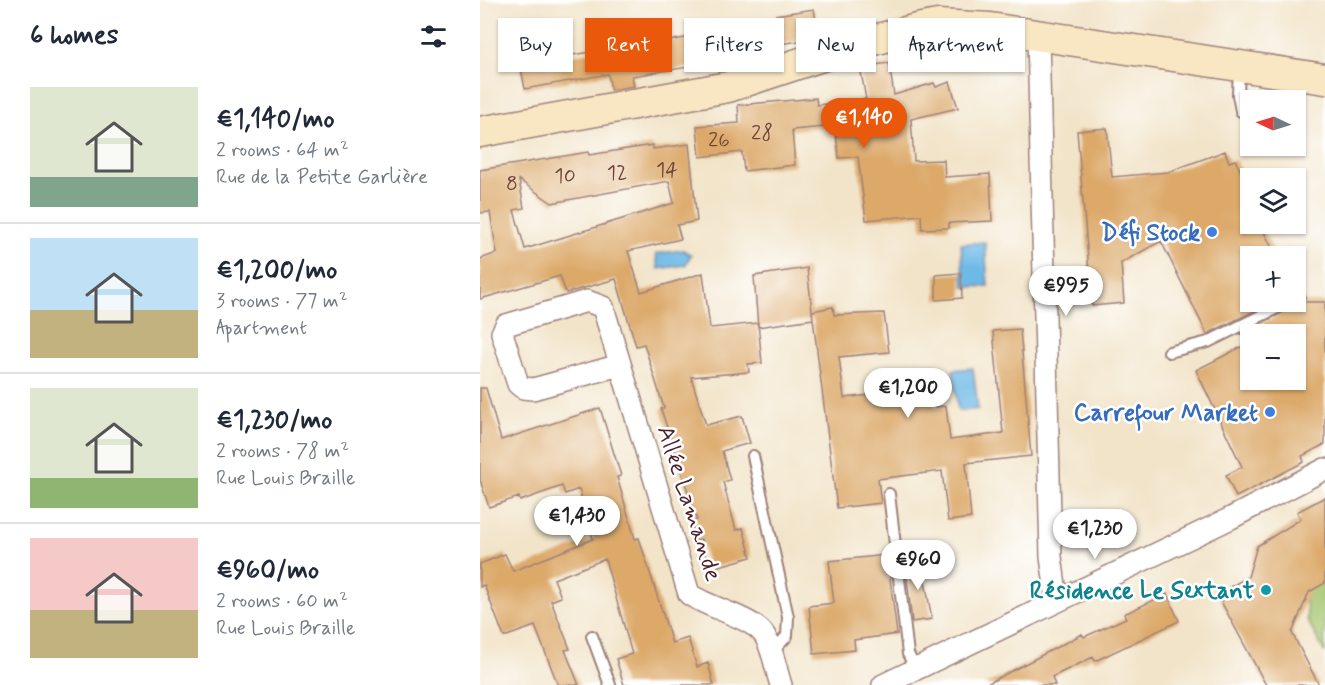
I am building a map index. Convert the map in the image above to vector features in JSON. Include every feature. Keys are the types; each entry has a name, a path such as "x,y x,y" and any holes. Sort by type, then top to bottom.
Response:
{"street":[{"path":"480,132 728,87 858,44 917,28 938,25 965,26 1038,36 1325,80"},
{"path":"1038,36 1052,557 1057,600"},
{"name":"Allée Lamande","path":"620,365 533,389 523,388 518,384 501,333 506,325 587,301 603,307 688,594 701,604 758,628 765,637 781,685"},
{"path":"883,685 1231,518 1325,470"}],"lane":[{"path":"1239,68 1240,103"},
{"path":"1169,352 1208,342 1268,312"},
{"path":"753,456 788,617 787,636 771,653"},
{"path":"890,494 908,654 916,669"},
{"path":"592,636 610,685"}],"green space":[{"path":"1325,583 1325,653 1307,620 1306,601 1302,599 1306,589"}],"water":[{"path":"985,242 988,286 964,287 961,244"},
{"path":"683,250 691,255 685,265 658,269 656,254"},
{"path":"973,368 978,409 958,411 953,370"}],"building":[{"path":"814,9 816,18 796,18 796,41 784,43 784,18 776,18 776,15"},
{"path":"684,38 684,68 672,70 672,40"},
{"path":"585,53 585,72 657,72 632,76 634,86 611,90 608,74 525,89 522,72 573,72 573,55"},
{"path":"888,63 894,95 934,83 936,87 950,82 958,108 911,119 914,161 944,160 945,177 990,174 992,221 949,223 949,228 922,229 921,215 866,220 858,157 839,158 835,126 792,130 795,165 744,171 742,152 700,157 697,126 739,123 738,105 816,98 817,105 866,99 861,72 876,72 876,65"},
{"path":"1107,128 1112,177 1168,172 1225,151 1229,162 1235,160 1240,170 1240,234 1265,234 1271,246 1240,246 1240,312 1252,312 1207,334 1161,241 1121,263 1124,303 1092,306 1077,131"},
{"path":"689,144 697,221 677,225 681,239 628,251 641,292 703,273 710,328 758,323 762,363 748,364 749,372 691,377 706,425 742,416 750,443 722,451 730,480 723,482 736,530 743,528 751,557 709,569 701,539 696,541 690,522 697,520 661,409 664,408 644,344 636,346 616,279 566,293 560,276 480,299 480,259 497,253 490,212 480,213 480,170 588,152 589,155 653,145 653,149","holes":["519,180 552,203 669,181 674,203 525,249 514,210 524,208"]},
{"path":"807,268 813,319 758,327 754,276"},
{"path":"961,273 962,298 936,300 936,275"},
{"name":"Carrefour Market","path":"1306,302 1325,302 1325,444 1302,456 1304,462 1236,497 1226,475 1242,467 1196,370 1240,348 1240,390 1306,390 1306,324 1260,324 1284,312 1306,312"},
{"path":"833,307 834,315 884,313 889,352 839,357 844,398 933,388 935,407 946,406 950,440 1003,433 993,331 1020,329 1031,456 966,463 971,518 948,521 942,471 878,479 881,503 837,508 812,311"},
{"path":"480,388 486,388 501,440 600,408 621,476 617,477 635,539 639,538 672,643 688,638 697,667 708,663 714,685 624,685 616,659 632,654 605,559 554,579 561,597 551,601 570,649 565,650 579,685 558,685 535,626 504,637 484,585 480,587 480,564 505,554 513,571 593,539 579,489 565,494 562,486 520,501 519,497 489,507 480,480"},
{"name":"Résidence Le Sextant","path":"1325,497 1325,583 1309,592 1292,633 1319,685 1266,685 1217,594 1248,577 1257,546 1301,519 1297,512"},
{"path":"887,555 897,634 854,640 855,650 814,654 809,606 834,603 829,561"},
{"path":"921,559 932,619 912,622 905,561"},
{"path":"1167,594 1179,621 1095,661 1093,657 1052,677 1055,685 985,685 1082,634 1084,637 1126,618 1124,614"}],"place":[{"name":"Défi Stock","path":"1212,232"},
{"name":"Carrefour Market","path":"1270,412"},
{"name":"Résidence Le Sextant","path":"1266,590"}]}
